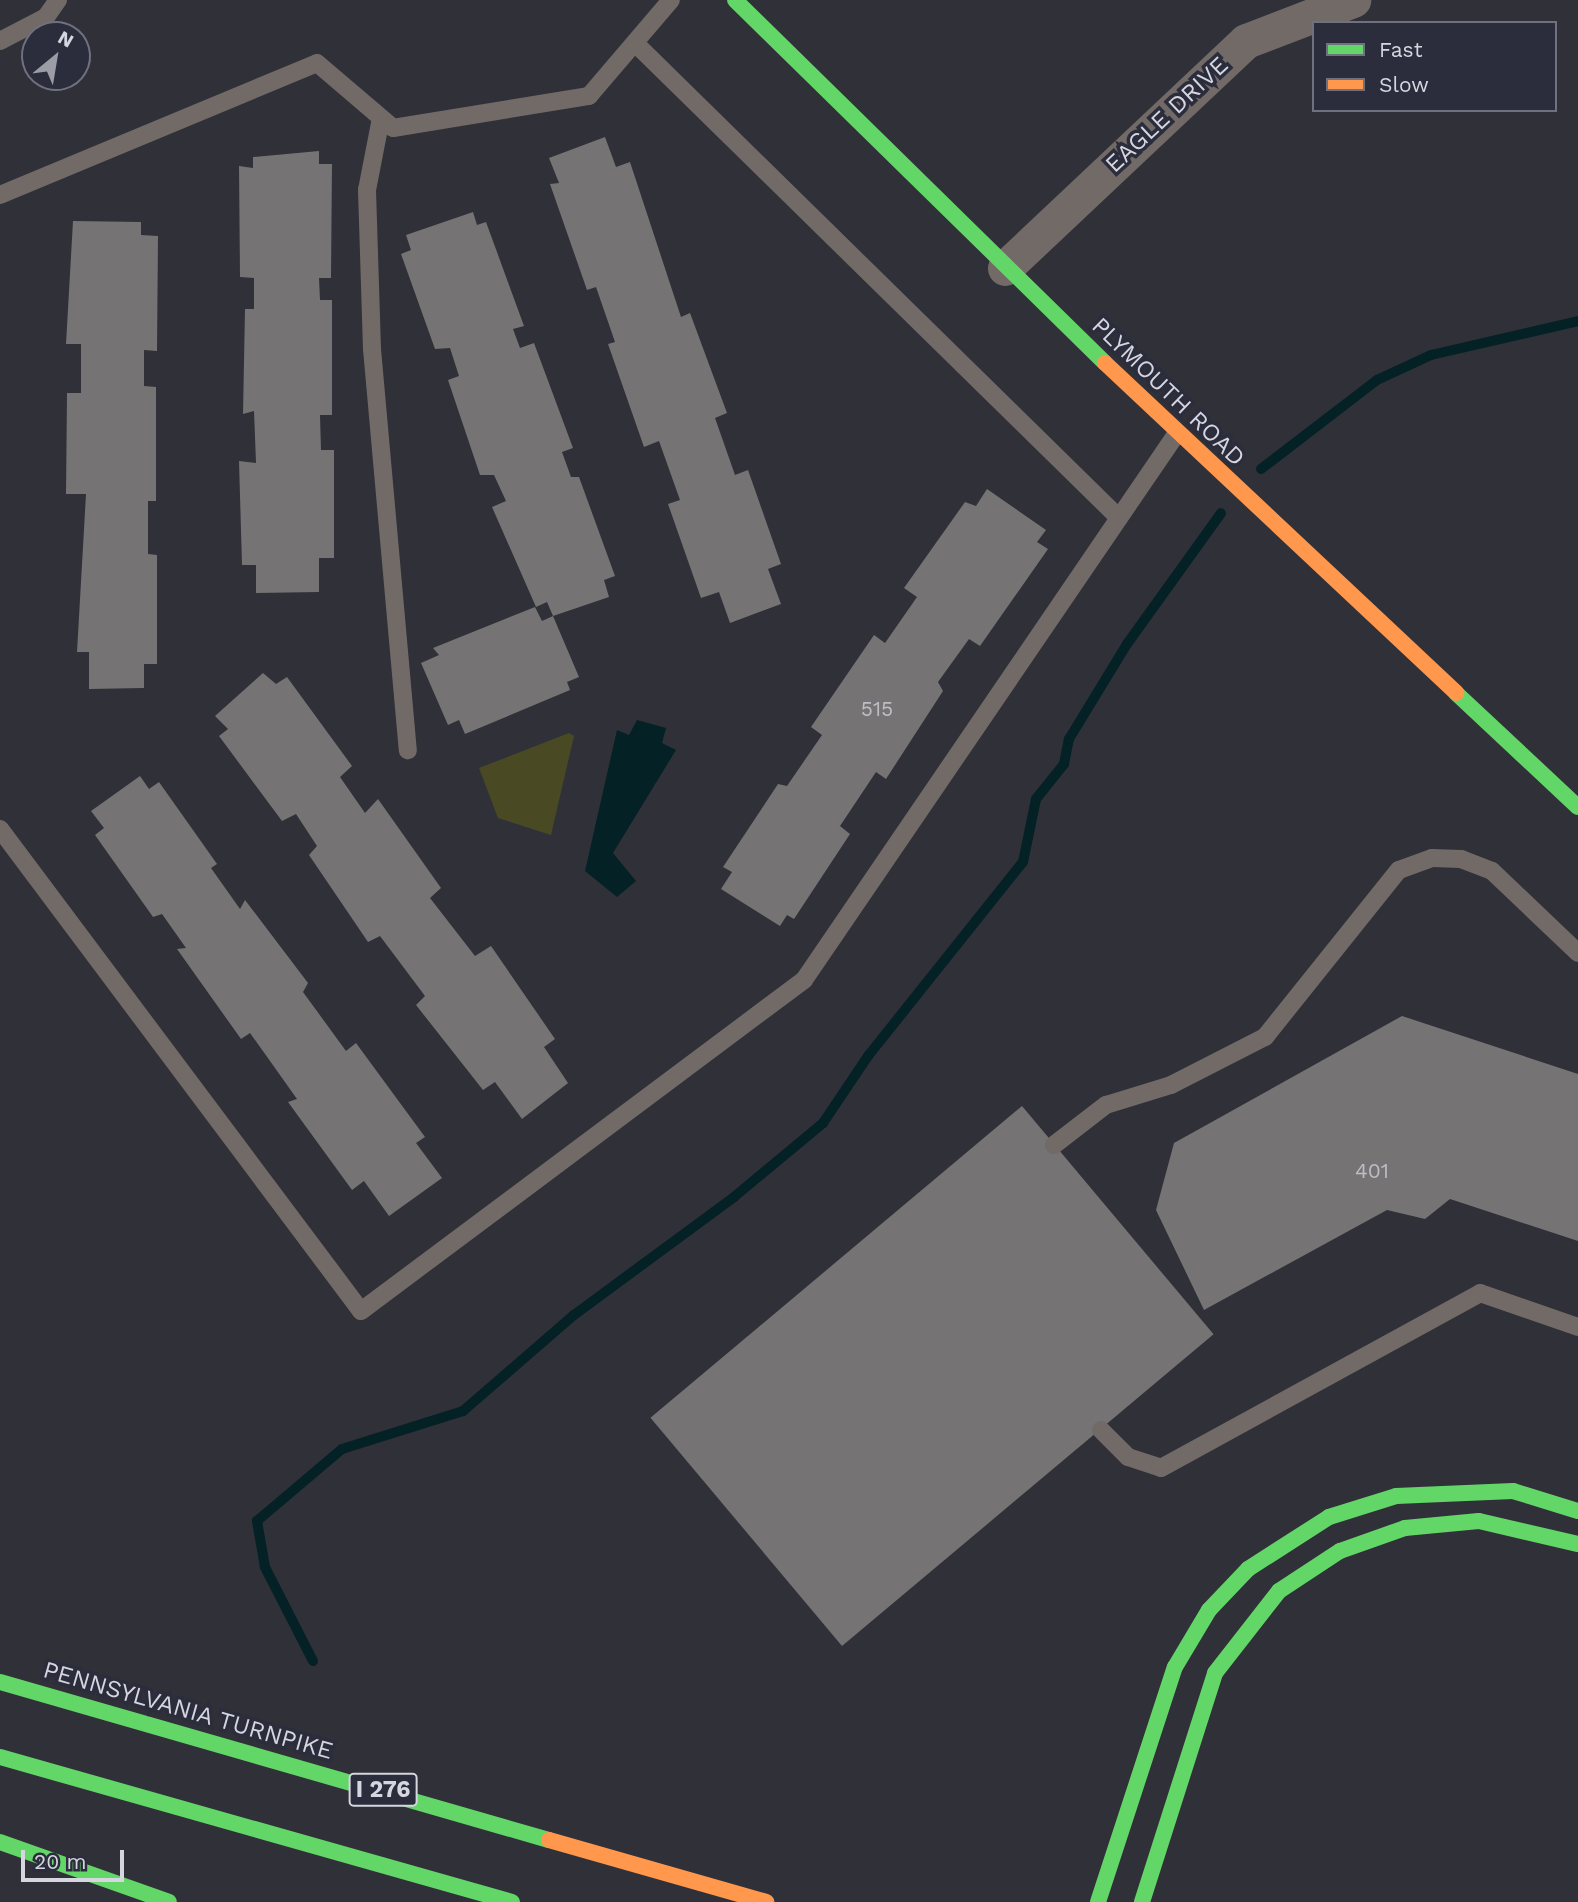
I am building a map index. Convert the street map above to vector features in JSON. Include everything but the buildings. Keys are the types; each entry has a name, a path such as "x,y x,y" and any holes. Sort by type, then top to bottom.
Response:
{"main road":[{"name":"PLYMOUTH ROAD","path":"735,0 1005,268 1177,433 1578,807"},
{"path":"1098,1902 1160,1701 1192,1634 1227,1589 1296,1534 1360,1507 1431,1491 1513,1491 1578,1511"},
{"path":"1142,1902 1161,1836 1216,1673 1254,1616 1307,1569 1372,1538 1442,1523 1517,1525 1578,1544"},
{"name":"PENNSYLVANIA TURNPIKE","path":"0,1682 766,1902"},
{"path":"0,1757 512,1902"},
{"path":"0,1842 169,1902"}],"street":[{"name":"EAGLE DRIVE","path":"1005,268 1246,41 1353,0"}],"lane":[{"path":"0,41 46,17 58,0"},
{"path":"0,195 317,63 393,128 589,96 637,45 671,0"},
{"path":"637,45 1119,519"},
{"path":"381,118 368,190 372,349 408,750"},
{"path":"0,829 361,1311 804,981 1177,433"},
{"path":"1054,1145 1106,1105 1171,1085 1265,1037 1399,870 1432,858 1461,859 1492,871 1578,953"},
{"path":"1101,1430 1128,1457 1161,1468 1479,1293 1578,1327"}],"green space":[{"path":"569,733 574,736 551,835 498,818 479,768"}],"water":[{"path":"637,720 666,728 662,743 676,750 613,853 636,881 617,897 585,871 617,730 629,735"}],"waterway":[{"path":"1261,469 1377,380 1431,355 1578,321"},
{"path":"313,1661 265,1567 257,1521 342,1449 463,1411 574,1315 734,1197 823,1123 868,1056 1023,862 1036,799 1064,764 1069,739 1127,644 1221,513"}],"traffic: fast":[{"path":"735,0 1105,363"},
{"path":"1456,693 1578,807"},
{"path":"1098,1902 1175,1667 1209,1610 1248,1569 1329,1517 1396,1496 1513,1491 1578,1511"},
{"path":"1142,1902 1215,1673 1279,1591 1340,1551 1405,1528 1479,1521 1578,1544"},
{"path":"0,1682 549,1840"},
{"path":"0,1757 512,1902"},
{"path":"0,1842 169,1902"}],"traffic: slow":[{"path":"1105,363 1456,693"},
{"path":"549,1840 766,1902"}]}
